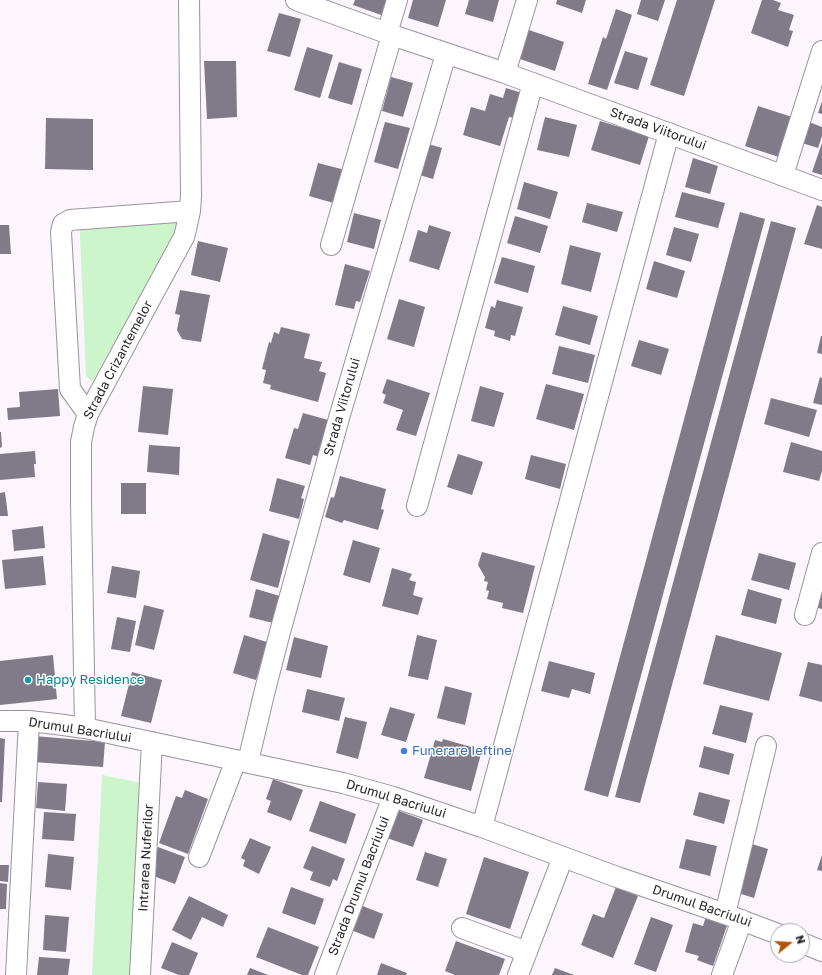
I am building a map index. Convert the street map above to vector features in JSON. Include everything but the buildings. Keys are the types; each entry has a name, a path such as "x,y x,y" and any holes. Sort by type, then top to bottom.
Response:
{"street":[{"name":"Strada Crizantemelor","path":"85,728 81,442 88,414 184,237 190,211 191,196 189,0"},
{"name":"Strada Viitorului","path":"296,0 332,6 389,34 533,83 822,190"},
{"path":"331,245 397,0"},
{"path":"505,73 528,0"},
{"path":"783,175 822,51"},
{"name":"Strada Viitorului","path":"199,857 242,761 264,694 339,418 446,54"},
{"path":"417,506 533,83"},
{"path":"482,827 669,133"},
{"path":"88,414 70,390 61,232 63,224 70,220 190,211"},
{"path":"804,615 822,553"},
{"name":"Drumul Bacriului","path":"0,721 29,721 85,728 343,783 393,797 482,827 770,931"},
{"path":"16,975 29,721"},
{"name":"Intrarea Nuferilor","path":"140,975 152,742"},
{"path":"722,975 766,746"},
{"name":"Strada Drumul Bacriului","path":"325,975 393,797"},
{"path":"518,975 564,857"},
{"path":"462,928 527,952"},
{"path":"810,946 822,951"}],"green space":[{"path":"183,206 177,229 92,382 86,376 79,214"},
{"path":"102,775 142,783 133,975 92,975"}],"place":[{"name":"Happy Residence","path":"28,680"},
{"name":"Funerare Ieftine","path":"404,751"}]}
